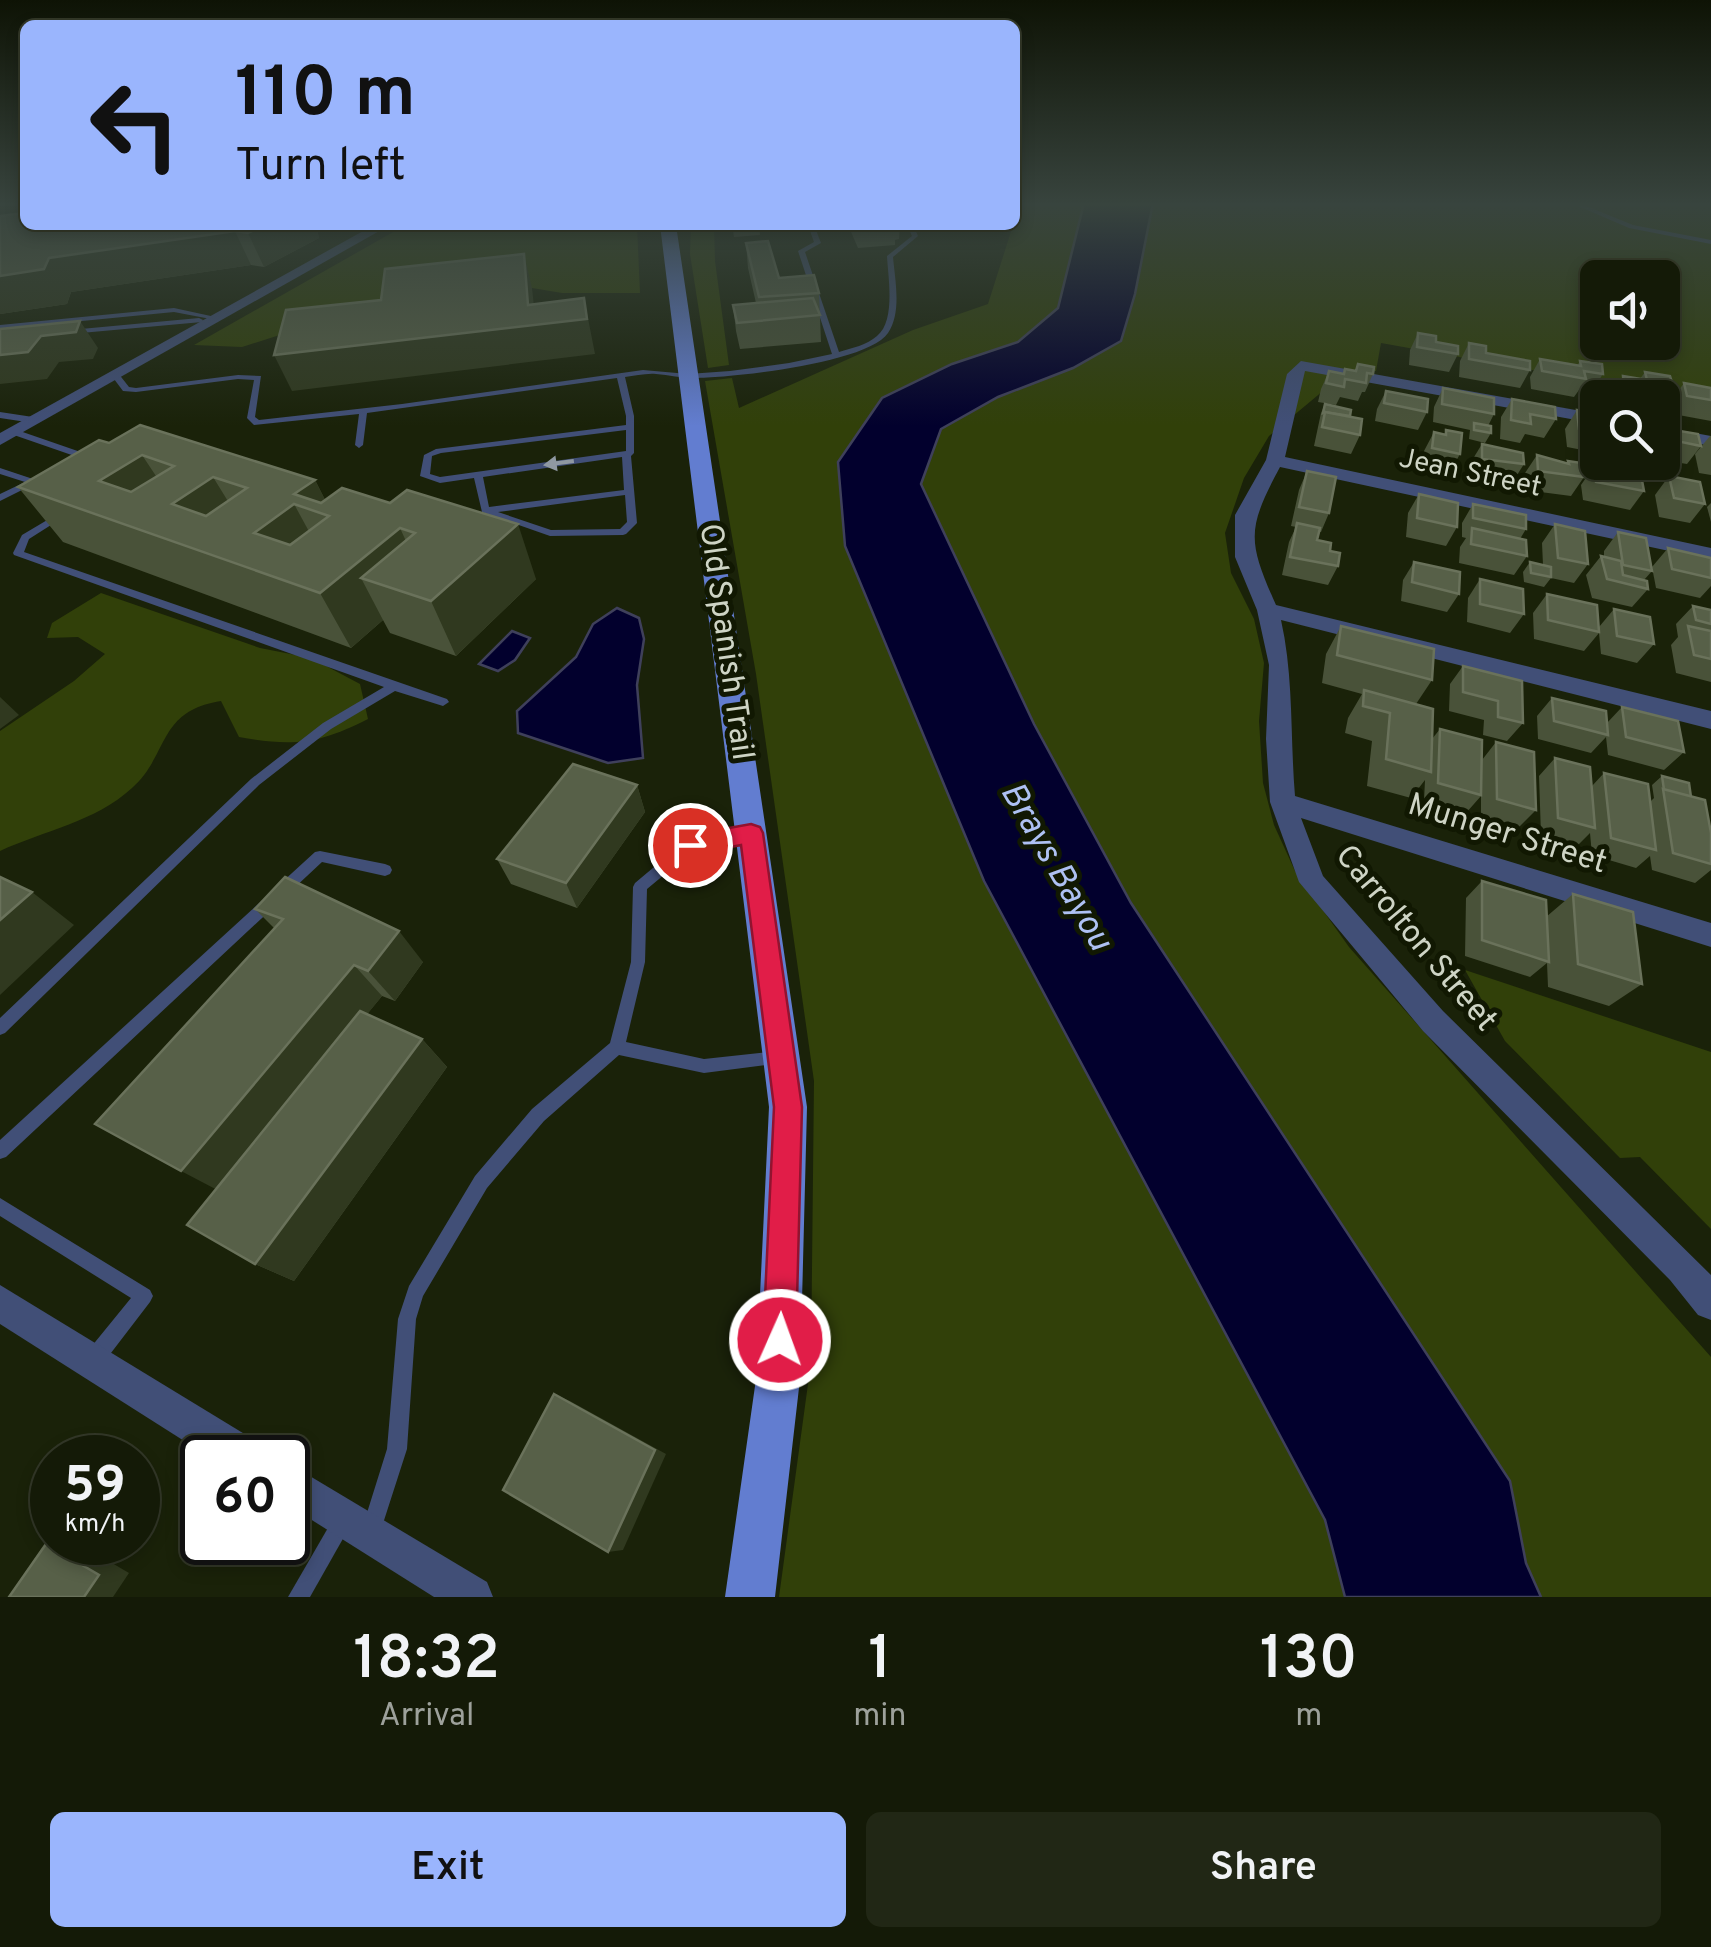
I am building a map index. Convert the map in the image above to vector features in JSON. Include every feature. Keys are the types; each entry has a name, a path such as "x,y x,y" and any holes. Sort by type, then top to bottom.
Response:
{"main road":[{"name":"Old Spanish Trail","path":"675,278 788,1107 778,1379 750,1597"}],"street":[{"path":"7,436 289,278"},
{"name":"Carrolton Street","path":"1580,416 1301,366 1294,374 1275,460 1245,515 1245,557 1268,610 1280,665 1278,739 1283,802 1312,882 1433,1022 1682,1268 1711,1302"},
{"path":"1680,435 1711,441"},
{"name":"Jean Street","path":"1275,460 1711,554"},
{"path":"1268,610 1711,720"},
{"name":"Munger Street","path":"1283,802 1711,935"},
{"path":"0,1303 210,1435"},
{"path":"310,1497 472,1597"}],"lane":[{"path":"810,278 836,354"},
{"path":"115,375 126,390 258,378 251,418 257,423 363,413 661,370 687,376 822,361 879,339 886,330 891,278"},
{"path":"0,327 174,310 216,318"},
{"path":"59,333 216,318"},
{"path":"621,377 630,416 632,450 626,454 426,479 428,455 439,451 628,427"},
{"path":"359,445 363,413"},
{"path":"0,415 34,420"},
{"path":"7,436 114,466"},
{"path":"484,510 564,535 623,532 632,523 626,454"},
{"path":"0,470 33,482 0,498"},
{"path":"478,474 484,510"},
{"path":"484,510 629,492"},
{"path":"70,509 26,538 18,554 443,702"},
{"path":"0,1028 254,782 327,726 394,686"},
{"path":"298,1597 358,1526 397,1449 407,1319 415,1292 481,1182 538,1115 617,1047 638,962 640,887 690,845 751,833"},
{"path":"0,1152 320,856 385,870"},
{"path":"617,1047 704,1066 782,1057"},
{"path":"0,1206 144,1296 92,1361"}],"green space":[{"path":"313,278 639,278 640,293 562,293 532,288 342,315 242,347 194,345"},
{"path":"694,278 717,278 729,365 708,368"},
{"path":"996,278 1580,278 1580,360 1680,360 1680,278 1711,278 1711,402 1680,396 1680,380 1588,380 1381,343 1376,371 1348,370 1269,436 1244,478 1225,533 1231,573 1254,619 1264,663 1259,721 1263,783 1274,825 1295,871 1349,947 1711,1357 1711,1597 779,1597 811,1362 814,1081 756,674 705,381 732,378 739,408 913,330 988,304"},
{"path":"101,593 260,648 311,658 360,684 368,719 320,738 275,742 239,737 221,701 200,706 175,724 144,775 117,800 85,818 0,851 0,731 74,681 105,654 78,637 47,638 52,623"},
{"path":"1465,970 1711,1052 1711,1229 1640,1157 1620,1158 1505,1041"}],"water":[{"name":"Brays Bayou","path":"1066,278 1138,278 1121,341 1073,368 998,397 941,429 921,484 1034,724 1131,903 1510,1481 1526,1563 1541,1597 1345,1597 1325,1520 984,881 845,546 838,462 882,398 952,364 1018,342 1058,308"},
{"path":"617,608 639,618 644,639 637,685 643,758 608,763 518,733 517,711 576,657 593,624"},
{"path":"512,631 530,638 515,660 498,671 479,664"}],"building":[{"path":"384,278 526,278 528,305 584,298 587,319 274,355 286,310 381,300"},
{"path":"754,278 815,278 819,293 759,297"},
{"path":"813,298 820,315 737,323 733,305"},
{"path":"80,321 76,332 41,336 28,352 0,355 0,329"},
{"path":"1418,333 1458,346 1458,354 1417,347"},
{"path":"1469,343 1486,346 1486,353 1530,361 1530,370 1469,359"},
{"path":"1540,359 1581,366 1580,361 1602,364 1603,374 1584,371 1586,379 1542,371"},
{"path":"1358,364 1374,367 1373,374 1367,373 1366,383 1345,379 1344,387 1326,383 1329,371 1344,374 1345,369 1356,371"},
{"path":"1645,372 1670,376 1671,380 1647,380"},
{"path":"1684,383 1711,388 1711,400 1687,396"},
{"path":"1443,388 1494,398 1494,414 1442,404"},
{"path":"1386,391 1428,399 1427,412 1384,403"},
{"path":"1512,399 1555,407 1556,419 1530,414 1531,424 1511,420"},
{"path":"1325,404 1351,410 1350,416 1323,413"},
{"path":"1325,412 1362,419 1360,435 1322,427"},
{"path":"1474,423 1491,426 1491,433 1474,430"},
{"path":"140,425 315,480 294,494 321,503 342,488 390,503 407,490 518,524 431,601 361,578 415,533 400,528 320,593 18,487 99,440 109,443","holes":["142,455 174,466 131,492 99,481","213,477 247,488 206,516 172,504","294,504 329,516 290,545 254,533"]},
{"path":"1446,430 1462,433 1460,454 1432,448 1434,432 1446,435"},
{"path":"1680,431 1698,434 1701,446 1680,442"},
{"path":"1482,444 1523,453 1524,464 1482,459"},
{"path":"1537,455 1569,464 1568,461 1580,463 1580,476 1538,471"},
{"path":"1307,471 1336,477 1329,513 1299,507"},
{"path":"1680,478 1700,482 1705,504 1674,498 1670,480"},
{"path":"1642,480 1644,491 1596,482"},
{"path":"1419,494 1458,503 1457,527 1417,518"},
{"path":"1473,504 1526,515 1526,529 1473,518"},
{"path":"1297,523 1320,528 1317,540 1331,543 1330,551 1340,553 1338,566 1290,557"},
{"path":"1555,524 1585,531 1588,564 1558,558"},
{"path":"1472,528 1526,540 1527,556 1471,544"},
{"path":"1618,532 1646,538 1652,571 1623,565"},
{"path":"1668,548 1711,558 1711,578 1672,569"},
{"path":"1601,556 1621,561 1623,575 1647,581 1648,589 1607,579"},
{"path":"1414,562 1460,572 1459,594 1412,582"},
{"path":"1530,562 1551,567 1551,577 1531,573"},
{"path":"1480,579 1523,589 1524,614 1480,604"},
{"path":"1547,594 1597,605 1599,632 1548,620"},
{"path":"1693,606 1711,610 1711,624 1696,620"},
{"path":"1614,609 1650,617 1654,644 1617,636"},
{"path":"1341,626 1434,649 1432,680 1337,655"},
{"path":"1688,626 1711,631 1711,659 1694,655"},
{"path":"1463,666 1522,681 1523,723 1498,717 1498,701 1463,692"},
{"path":"1364,690 1433,709 1431,772 1386,759 1390,713 1363,706"},
{"path":"1552,698 1606,711 1608,735 1554,721"},
{"path":"1622,707 1678,721 1684,752 1626,737"},
{"path":"1440,729 1482,740 1481,795 1438,783"},
{"path":"1496,742 1534,752 1536,810 1497,799"},
{"path":"1555,758 1590,767 1595,828 1558,818"},
{"path":"573,764 637,785 566,883 497,859"},
{"path":"1604,773 1648,784 1656,850 1611,838"},
{"path":"1662,776 1689,783 1691,797 1664,790"},
{"path":"1663,789 1705,800 1711,864 1673,853"},
{"path":"0,877 32,892 0,920"},
{"path":"285,877 399,931 368,971 354,965 181,1171 95,1124 283,919 255,909"},
{"path":"1482,881 1546,900 1549,962 1482,940"},
{"path":"1573,894 1633,912 1642,984 1578,964"},
{"path":"360,1011 422,1039 255,1264 187,1225"},
{"path":"554,1394 655,1450 608,1552 503,1490"},
{"path":"31,1565 82,1565 99,1575 84,1597 9,1597"}],"route":[{"path":"690,845 751,833 788,1107 780,1340"}]}
